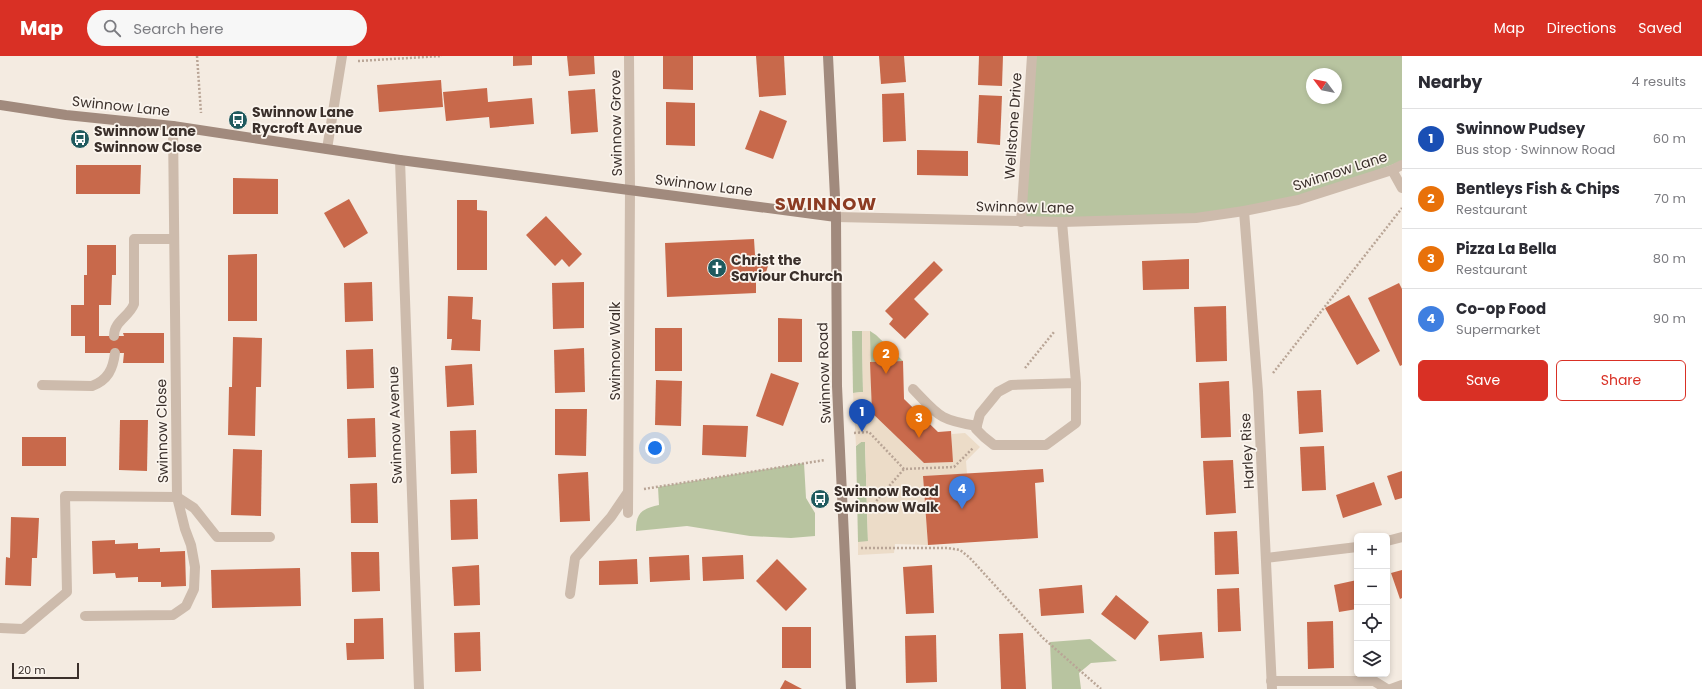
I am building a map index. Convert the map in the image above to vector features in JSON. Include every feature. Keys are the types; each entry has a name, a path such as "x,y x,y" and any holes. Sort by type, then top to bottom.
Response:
{"street":[{"name":"Swinnow Grove","path":"629,56 630,190"},
{"name":"Swinnow Road","path":"828,56 836,217 837,386 851,689"},
{"name":"Wellstone Drive","path":"1021,222 1032,56"},
{"path":"327,149 342,59"},
{"name":"Swinnow Lane","path":"0,105 173,126 400,160 836,217 1021,222 1196,218 1244,211 1298,200 1392,170 1402,165"},
{"name":"Swinnow Close","path":"0,628 23,629 66,592 65,496 177,497 173,238 173,126"},
{"name":"Swinnow Avenue","path":"400,160 419,689"},
{"path":"1392,170 1402,188"},
{"name":"Swinnow Walk","path":"628,512 630,190"},
{"name":"Harley Rise","path":"1244,211 1258,392 1271,685"},
{"path":"1062,222 1076,383 1076,423 1046,445 994,445 984,438 976,429 980,414 998,392 1011,385 1076,383"},
{"path":"114,336 116,325 131,312 134,304 134,239 173,238"},
{"path":"42,385 92,386 100,383 111,371 115,353"},
{"path":"913,390 939,416 951,422 977,426"},
{"path":"570,594 575,558 611,517 628,492"},
{"path":"177,497 194,508 217,536 270,537"},
{"path":"85,616 173,615 186,606 194,589 195,567 191,545 185,529 177,497"},
{"path":"1390,540 1402,537"},
{"path":"1266,558 1354,547"},
{"path":"1271,685 1374,681 1387,689"},
{"path":"1391,689 1402,685"}],"path":[{"path":"197,56 202,130"},
{"path":"342,59 442,56"},
{"path":"1258,392 1402,208"},
{"path":"1011,385 1070,313"},
{"path":"840,434 869,432 904,469"},
{"path":"871,507 904,469 954,467 984,438"},
{"path":"628,492 841,457"},
{"path":"845,547 948,548 960,550 988,576 1043,638 1101,689"}],"green space":[{"path":"1032,56 1402,56 1402,161 1298,200 1196,218 1021,222"},
{"path":"852,331 862,331 863,392 853,393"},
{"path":"870,331 876,335 903,361 870,362"},
{"path":"861,442 865,442 868,542 858,542 856,446"},
{"path":"804,463 806,498 815,513 815,536 791,538 750,536 687,526 636,531 637,519 641,512 659,505 658,487"},
{"path":"1090,639 1117,661 1091,663 1079,673 1081,689 1052,689 1050,642"}],"shaded area":[{"path":"862,331 870,331 872,413 924,463 952,462 952,434 965,433 980,447 966,461 967,474 923,476 928,545 895,544 894,553 858,555 858,542 868,541 865,442 861,442 856,446 853,393 863,392"}],"building":[{"path":"513,56 532,56 532,65 513,66"},
{"path":"567,56 594,56 595,74 569,76"},
{"path":"663,56 693,56 693,90 663,89"},
{"path":"756,56 784,56 786,95 759,97"},
{"path":"879,56 904,56 906,82 881,84"},
{"path":"979,56 1003,56 1002,86 978,85"},
{"path":"441,80 443,107 379,112 377,85"},
{"path":"487,88 488,102 532,98 534,124 490,128 489,117 446,121 443,92"},
{"path":"595,89 598,132 571,134 568,91"},
{"path":"904,93 906,141 883,142 882,94"},
{"path":"979,95 1002,96 1000,145 977,143"},
{"path":"666,102 695,103 695,146 666,145"},
{"path":"760,110 787,121 773,159 745,149"},
{"path":"917,150 968,151 968,176 917,175"},
{"path":"76,165 141,165 140,194 76,194"},
{"path":"233,178 278,179 278,214 233,214"},
{"path":"349,199 368,233 344,248 324,213"},
{"path":"457,200 477,200 477,210 487,211 487,270 457,270"},
{"path":"546,216 582,254 569,267 562,259 555,266 526,235"},
{"name":"Christ the Saviour Church","path":"754,239 755,255 764,258 768,266 765,275 756,280 756,293 667,297 665,243"},
{"path":"87,245 116,245 116,275 112,275 111,305 99,305 99,336 124,336 123,333 164,333 164,363 123,363 124,353 85,353 85,336 71,336 71,305 84,305 84,275 87,275"},
{"path":"257,254 257,321 228,321 228,255"},
{"path":"1189,259 1189,289 1143,290 1142,261"},
{"path":"934,261 943,270 914,299 929,314 905,339 889,324 893,319 885,311"},
{"path":"372,282 373,321 345,322 344,283"},
{"path":"584,282 584,328 553,329 552,283"},
{"path":"1399,283 1402,289 1402,365 1400,366 1368,298"},
{"path":"1349,295 1380,351 1357,365 1325,308"},
{"path":"448,296 473,297 472,319 481,320 480,351 451,350 452,339 447,339"},
{"path":"1226,306 1227,361 1196,362 1194,307"},
{"path":"778,318 802,319 802,362 778,362"},
{"path":"655,328 682,328 682,371 655,371"},
{"path":"233,337 262,338 261,387 256,387 255,436 228,435 229,387 232,387"},
{"path":"584,348 585,392 555,393 554,350"},
{"path":"373,349 374,388 347,389 346,350"},
{"path":"903,361 904,399 938,432 951,431 953,462 924,463 872,413 870,362"},
{"path":"472,364 474,405 447,407 445,366"},
{"path":"771,373 799,383 783,426 756,416"},
{"path":"656,380 682,381 681,426 655,425"},
{"path":"1229,381 1231,437 1201,438 1199,383"},
{"path":"1321,390 1323,432 1299,434 1297,391"},
{"path":"555,409 587,409 586,456 555,455"},
{"path":"375,418 376,457 348,458 347,419"},
{"path":"120,420 148,420 147,471 119,470"},
{"path":"703,425 748,426 746,457 702,455"},
{"path":"476,430 477,473 451,474 450,431"},
{"path":"22,437 66,437 66,466 22,466"},
{"path":"1324,446 1326,490 1302,491 1300,447"},
{"path":"233,449 262,450 261,516 231,515"},
{"path":"1233,460 1236,513 1206,515 1203,461"},
{"path":"1043,469 1044,482 1035,483 1038,538 928,545 923,476"},
{"path":"1402,471 1402,498 1395,500 1387,476"},
{"path":"588,472 590,521 560,522 558,474"},
{"path":"1374,482 1382,505 1343,518 1336,495"},
{"path":"377,483 378,523 351,523 350,484"},
{"path":"477,499 478,539 451,540 450,500"},
{"path":"11,517 39,518 37,558 32,558 31,586 5,585 6,557 10,558"},
{"path":"1237,531 1239,574 1215,575 1214,532"},
{"path":"115,540 115,544 138,543 138,549 160,548 160,552 185,551 186,586 161,587 161,582 138,582 138,577 116,578 115,573 93,574 92,541"},
{"path":"351,552 379,552 380,591 352,592"},
{"path":"689,555 690,580 650,582 649,557"},
{"path":"743,555 744,579 703,581 702,557"},
{"path":"637,559 638,584 599,585 599,561"},
{"path":"777,559 807,589 786,611 756,581"},
{"path":"479,565 480,605 454,606 452,567"},
{"path":"932,565 934,613 906,614 903,567"},
{"path":"300,568 301,606 212,608 211,570"},
{"path":"1402,570 1402,598 1400,599 1391,573"},
{"path":"1354,581 1354,610 1339,612 1334,585"},
{"path":"1082,585 1084,613 1041,616 1039,589"},
{"path":"1239,588 1241,631 1218,632 1217,589"},
{"path":"1116,595 1149,622 1135,640 1101,614"},
{"path":"383,618 384,659 347,660 346,643 354,643 354,619"},
{"path":"1333,621 1334,668 1308,669 1307,622"},
{"path":"782,627 811,627 811,668 782,668"},
{"path":"480,632 481,671 455,672 454,633"},
{"path":"1202,632 1204,658 1160,661 1158,635"},
{"path":"1023,633 1026,689 1001,689 999,634"},
{"path":"936,635 937,682 906,683 905,636"},
{"path":"785,680 802,689 780,689"}],"place":[{"name":"Swinnow Lane Rycroft Avenue","path":"238,120"},
{"name":"Swinnow Lane Swinnow Close","path":"80,139"},
{"name":"Christ the Saviour Church","path":"717,268"},
{"name":"Bentleys Fish & Chips","path":"886,374"},
{"name":"Swinnow Pudsey","path":"862,432"},
{"name":"Pizza La Bella","path":"919,438"},
{"name":"Swinnow Road Swinnow Walk","path":"820,499"},
{"name":"Co-op Food","path":"962,509"}],"district":[{"name":"SWINNOW","path":"826,204"}]}
